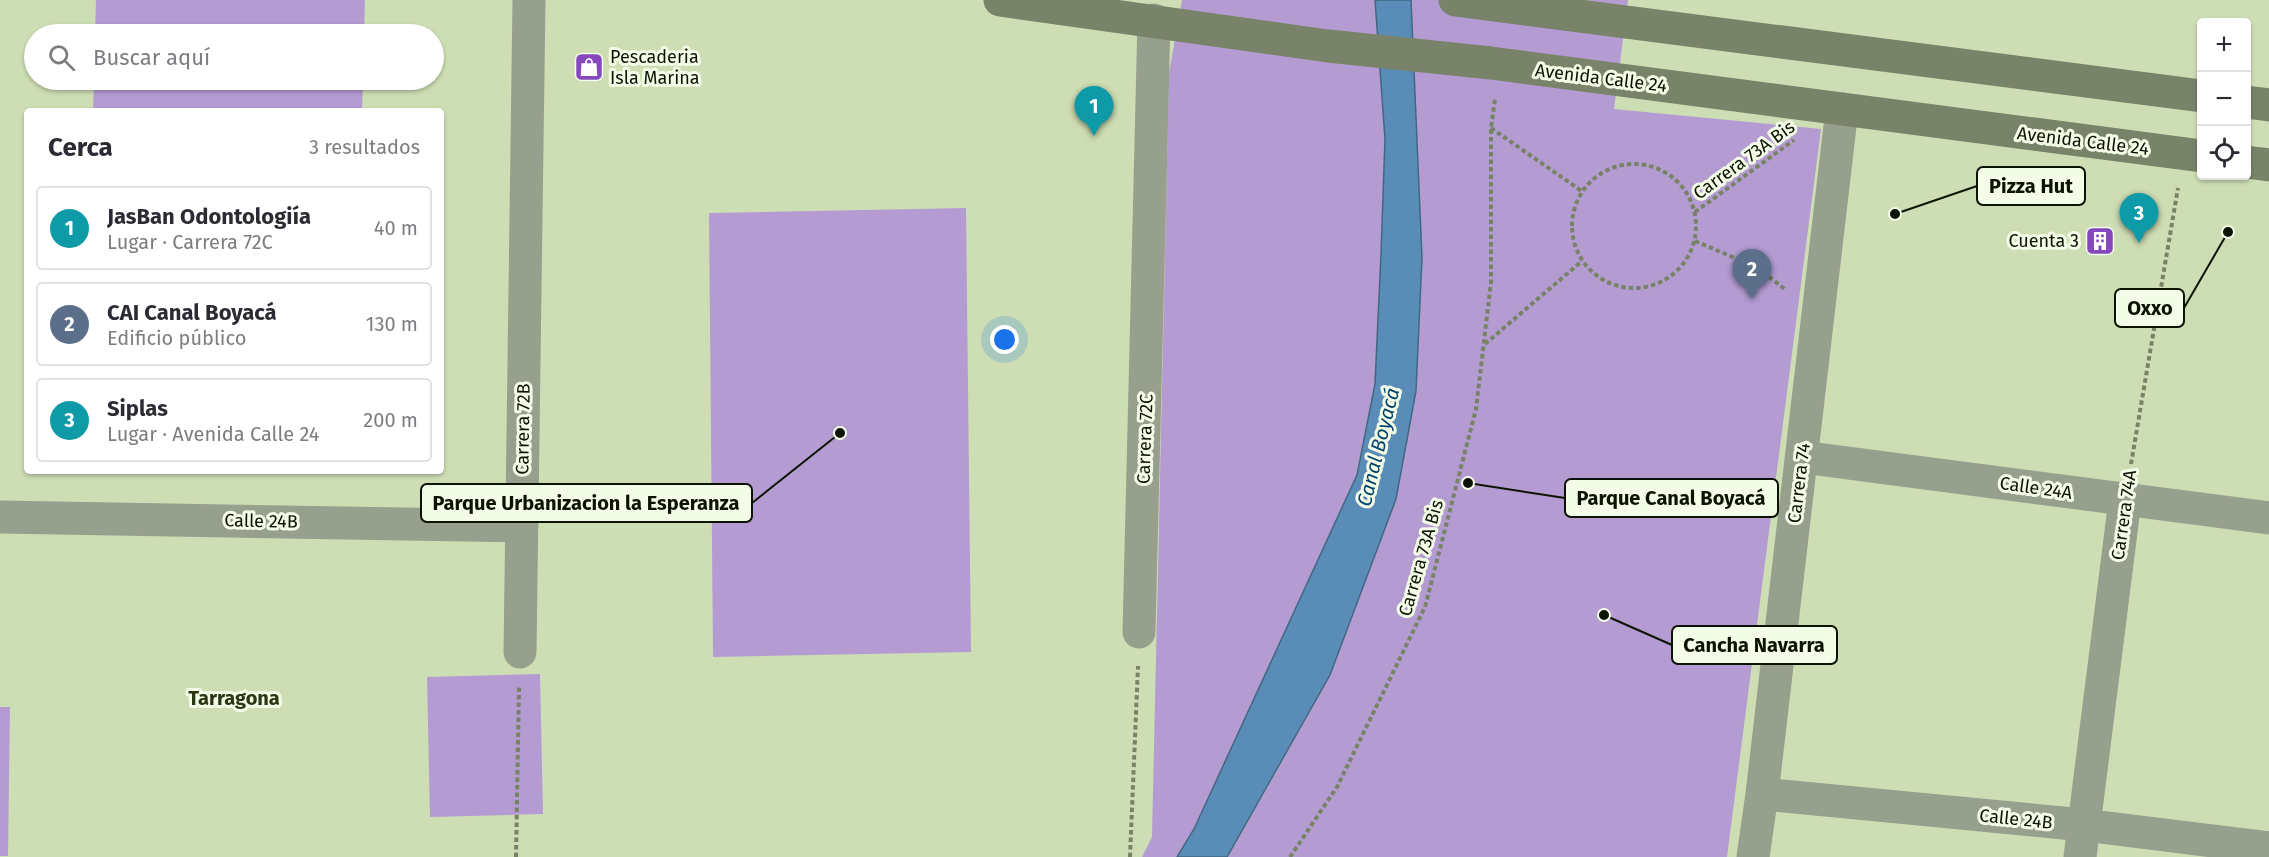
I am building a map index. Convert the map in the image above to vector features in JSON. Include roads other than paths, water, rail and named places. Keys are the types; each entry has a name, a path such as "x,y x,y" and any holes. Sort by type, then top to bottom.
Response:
{"main road":[{"name":"Avenida Calle 24","path":"1000,0 1328,46 1493,77 1842,109 2197,155"},
{"path":"1455,0 2197,95"},
{"path":"2251,103 2269,105"},
{"path":"2251,163 2269,165"}],"street":[{"name":"Carrera 72B","path":"520,652 529,0"},
{"name":"Carrera 72C","path":"1139,632 1154,20"},
{"name":"Carrera 74","path":"1753,857 1842,109"},
{"name":"Calle 24A","path":"1802,457 2269,518"},
{"name":"Carrera 74A","path":"2082,841 2125,500"},
{"name":"Calle 24B","path":"0,517 522,526"},
{"name":"Calle 24B","path":"1762,794 2082,841 2269,848"}],"water":[{"name":"Canal Boyacá","path":"1375,0 1411,0 1422,258 1416,391 1396,499 1330,675 1227,857 1177,857 1194,829 1357,475 1375,384 1381,254 1385,139"}],"place":[{"name":"Pescaderia Isla Marina","path":"589,67"},
{"name":"JasBan Odontologiía","path":"1094,136"},
{"name":"Pizza Hut","path":"1895,214"},
{"name":"Oxxo","path":"2228,232"},
{"name":"Cuenta 3","path":"2100,241"},
{"name":"Siplas","path":"2139,243"},
{"name":"CAI Canal Boyacá","path":"1752,299"},
{"name":"Parque Urbanizacion la Esperanza","path":"840,433"},
{"name":"Parque Canal Boyacá","path":"1468,483"},
{"name":"Cancha Navarra","path":"1604,615"}],"district":[{"name":"Tarragona","path":"234,698"}]}
